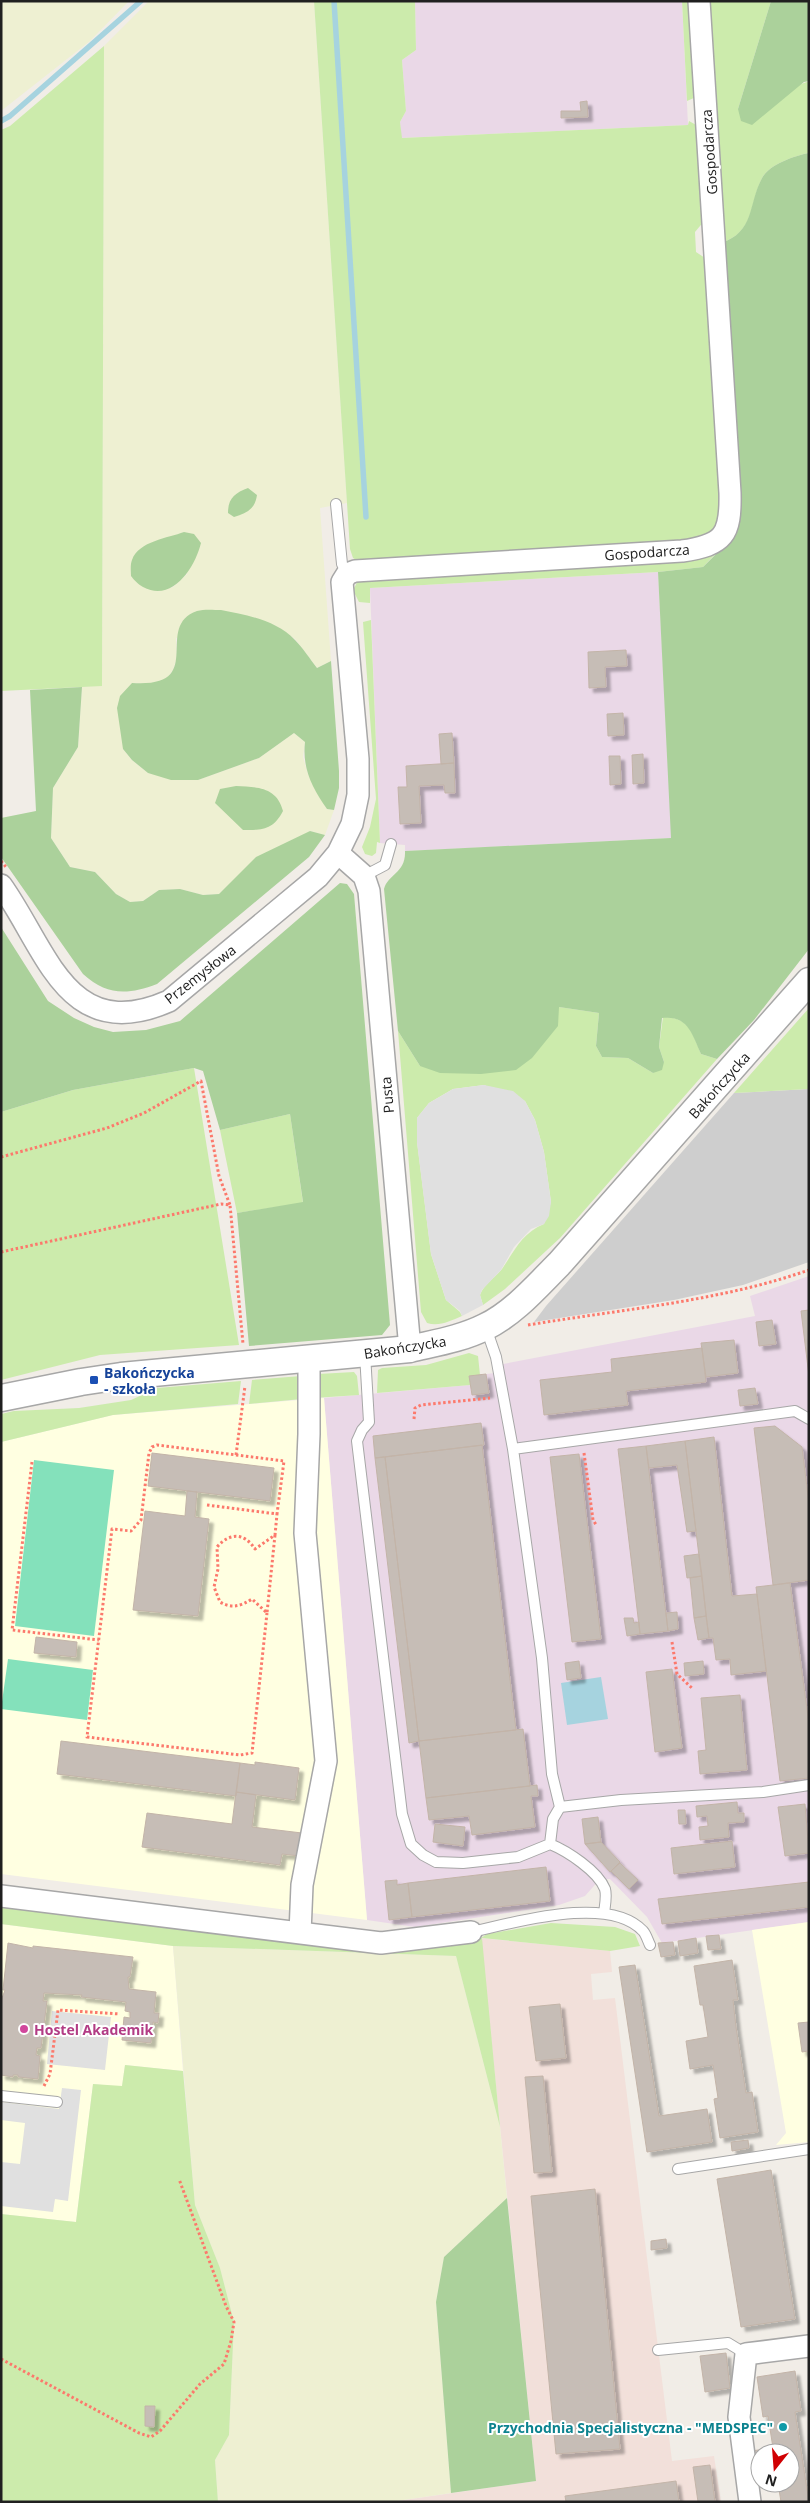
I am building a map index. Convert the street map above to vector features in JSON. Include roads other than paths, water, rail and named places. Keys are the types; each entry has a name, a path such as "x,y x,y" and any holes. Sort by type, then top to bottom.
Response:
{"street":[{"name":"Gospodarcza","path":"347,574 355,571 682,551 704,548 717,540 727,530 730,518 730,493 700,1"},
{"path":"347,574 342,582 358,759 358,794 352,824 338,853 364,876"},
{"name":"Przemysłowa","path":"4,877 66,988 82,1001 106,1011 125,1014 147,1011 169,1001 318,876 338,853"},
{"name":"Pusta","path":"364,876 372,910 410,1349"},
{"name":"Bakończycka","path":"1,1398 88,1381 410,1349 454,1339 486,1327 525,1298 559,1264 809,980"},
{"path":"300,1933 302,1884 326,1762 305,1534 309,1434 309,1359"},
{"path":"1,1896 381,1943 471,1932"},
{"path":"750,2502 739,2417 746,2354 809,2346"}],"lane":[{"path":"336,504 342,564 347,574"},
{"path":"364,876 385,865 391,844"},
{"path":"486,1327 496,1357 513,1448 542,1658 552,1774 560,1807 553,1819 550,1844"},
{"path":"365,1354 369,1422 362,1430 357,1441 402,1814 411,1844 423,1855 436,1862 463,1863 518,1858 550,1844"},
{"path":"513,1448 796,1411 809,1419"},
{"path":"560,1807 621,1800 763,1792 809,1785"},
{"path":"550,1844 574,1856 600,1882 605,1889 604,1912"},
{"path":"471,1932 569,1912 604,1912 625,1920 643,1931 650,1945"},
{"path":"1,2096 57,2102"},
{"path":"678,2169 809,2149"},
{"path":"658,2350 728,2343 746,2354"}],"water":[{"path":"601,1677 608,1719 567,1725 561,1683"}],"waterway":[{"path":"1,121 10,116 141,1"},
{"path":"334,1 366,517"}],"place":[{"name":"Bakończycka - szkoła","path":"94,1380"},
{"name":"Hostel Akademik","path":"24,2029"},
{"name":"Przychodnia Specjalistyczna - \"MEDSPEC\"","path":"783,2427"}]}
